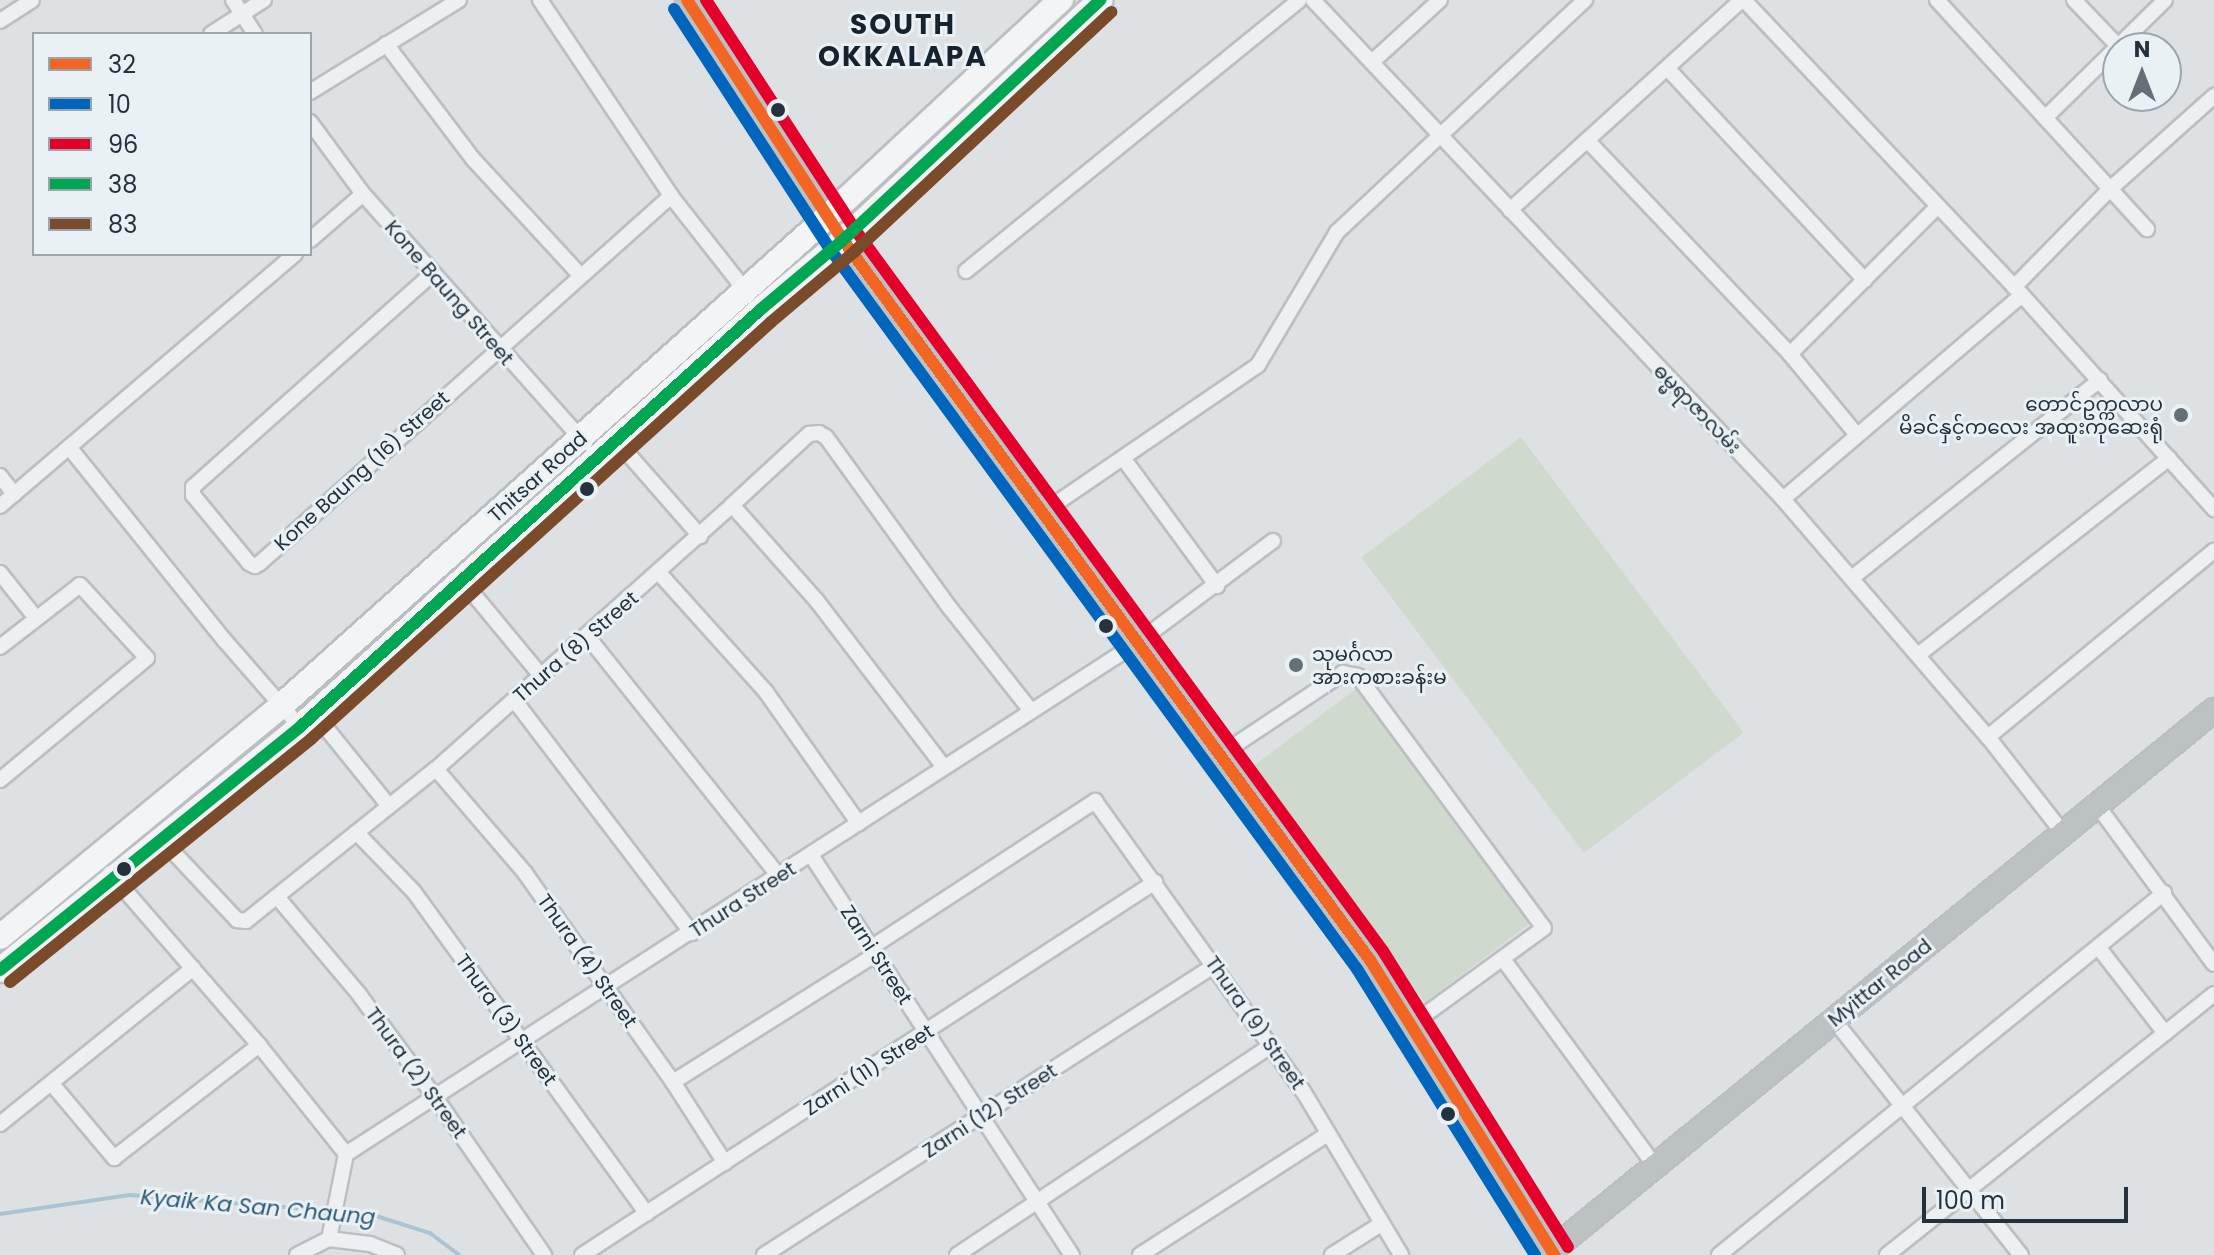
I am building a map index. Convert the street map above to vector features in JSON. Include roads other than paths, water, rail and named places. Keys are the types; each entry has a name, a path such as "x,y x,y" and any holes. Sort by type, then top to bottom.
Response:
{"main road":[{"path":"687,0 826,218 1370,960 1551,1254"},
{"name":"Thitsar Road","path":"0,937 590,448 616,440 843,240 1100,0"},
{"name":"Thitsar Road","path":"1,968 115,879 307,720 461,579 745,290 826,218 1053,3"},
{"name":"Myittar Road","path":"1551,1254 2214,710"}],"street":[{"path":"0,21 32,0"},
{"path":"233,0 254,32"},
{"path":"214,32 264,0"},
{"path":"312,91 459,0"},
{"path":"540,0 671,196 745,290"},
{"path":"966,271 1299,0"},
{"name":"ဓမ္မရာဇာလမ်း","path":"1313,0 1783,499 1988,737 2063,833"},
{"path":"1372,62 1440,0"},
{"path":"1042,513 1258,365 1337,232 1585,0"},
{"path":"1510,210 1743,0 2018,291 2214,509"},
{"path":"1937,0 2147,229"},
{"path":"2074,0 2105,32"},
{"path":"2132,32 2165,0"},
{"path":"1053,3 1069,29"},
{"path":"386,44 473,159 581,276"},
{"path":"2045,118 2102,62"},
{"path":"1667,68 1865,280"},
{"path":"1783,499 2018,291 2110,189 2214,96"},
{"name":"Kone Baung Street","path":"312,125 363,194 497,349 590,448"},
{"path":"1587,140 1790,354 1857,435"},
{"path":"312,238 363,194"},
{"path":"497,349 671,196"},
{"path":"1790,354 1937,207"},
{"path":"0,506 277,260"},
{"name":"Kone Baung (16) Street","path":"432,274 193,487 193,495 249,563 255,566 260,563 497,349"},
{"path":"1853,577 2100,380"},
{"name":"Thura (8) Street","path":"162,840 237,920 246,921 436,769 515,701 809,434 819,433 826,437 950,608 1031,711"},
{"path":"616,440 700,536"},
{"path":"69,447 225,641 282,705 307,720 389,806"},
{"path":"1123,458 1217,586"},
{"path":"1918,655 2169,458"},
{"path":"0,476 14,494"},
{"path":"732,505 827,612 944,767"},
{"name":"Thura Street","path":"346,1154 522,1044 1137,643 1273,541"},
{"path":"1988,737 2214,551"},
{"path":"0,573 36,618"},
{"path":"659,573 766,692 859,824"},
{"path":"461,579 542,677"},
{"path":"0,647 75,585 85,586 147,658 0,780"},
{"path":"588,637 778,875"},
{"path":"1220,755 1343,673 1358,676 1544,928 1411,1025"},
{"path":"515,701 692,933"},
{"name":"Thura (4) Street","path":"436,769 525,873 673,1082 725,1163"},
{"name":"Thura (9) Street","path":"874,950 1095,801 1270,1046 1328,1134 1401,1255"},
{"path":"2097,805 2214,964"},
{"name":"Thura (3) Street","path":"357,833 414,892 647,1214"},
{"name":"Zarni Street","path":"811,855 1072,1255"},
{"path":"96,859 259,1045 346,1154 341,1193 329,1239"},
{"name":"Zarni (11) Street","path":"582,1255 1155,882"},
{"path":"1719,1255 1905,1107 2164,893"},
{"name":"Thura (2) Street","path":"278,898 358,993 435,1097 544,1255"},
{"path":"2099,948 2165,1033"},
{"path":"673,1082 874,950"},
{"path":"1503,959 1655,1166"},
{"name":"Zarni (12) Street","path":"764,1255 1215,965"},
{"path":"0,1124 193,968"},
{"path":"1887,1255 2214,994"},
{"path":"1834,1020 2021,1255"},
{"path":"52,1084 114,1158 259,1045"},
{"path":"957,1255 1270,1046"},
{"path":"1140,1255 1328,1134"},
{"path":"1332,1255 1381,1224"},
{"path":"297,1255 329,1239 370,1244 397,1255"}],"waterway":[{"name":"Kyaik Ka San Chaung","path":"0,1214 130,1195 370,1214 430,1233 459,1255"}],"place":[{"name":"တောင်ဥက္ကလာပ မိခင်နှင့်ကလေး အထူးကုဆေးရုံ","path":"2181,415"},
{"name":"သုမင်္ဂလာ အားကစားခန်းမ","path":"1296,665"}],"district":[{"name":"SOUTH OKKALAPA","path":"903,41"}]}
